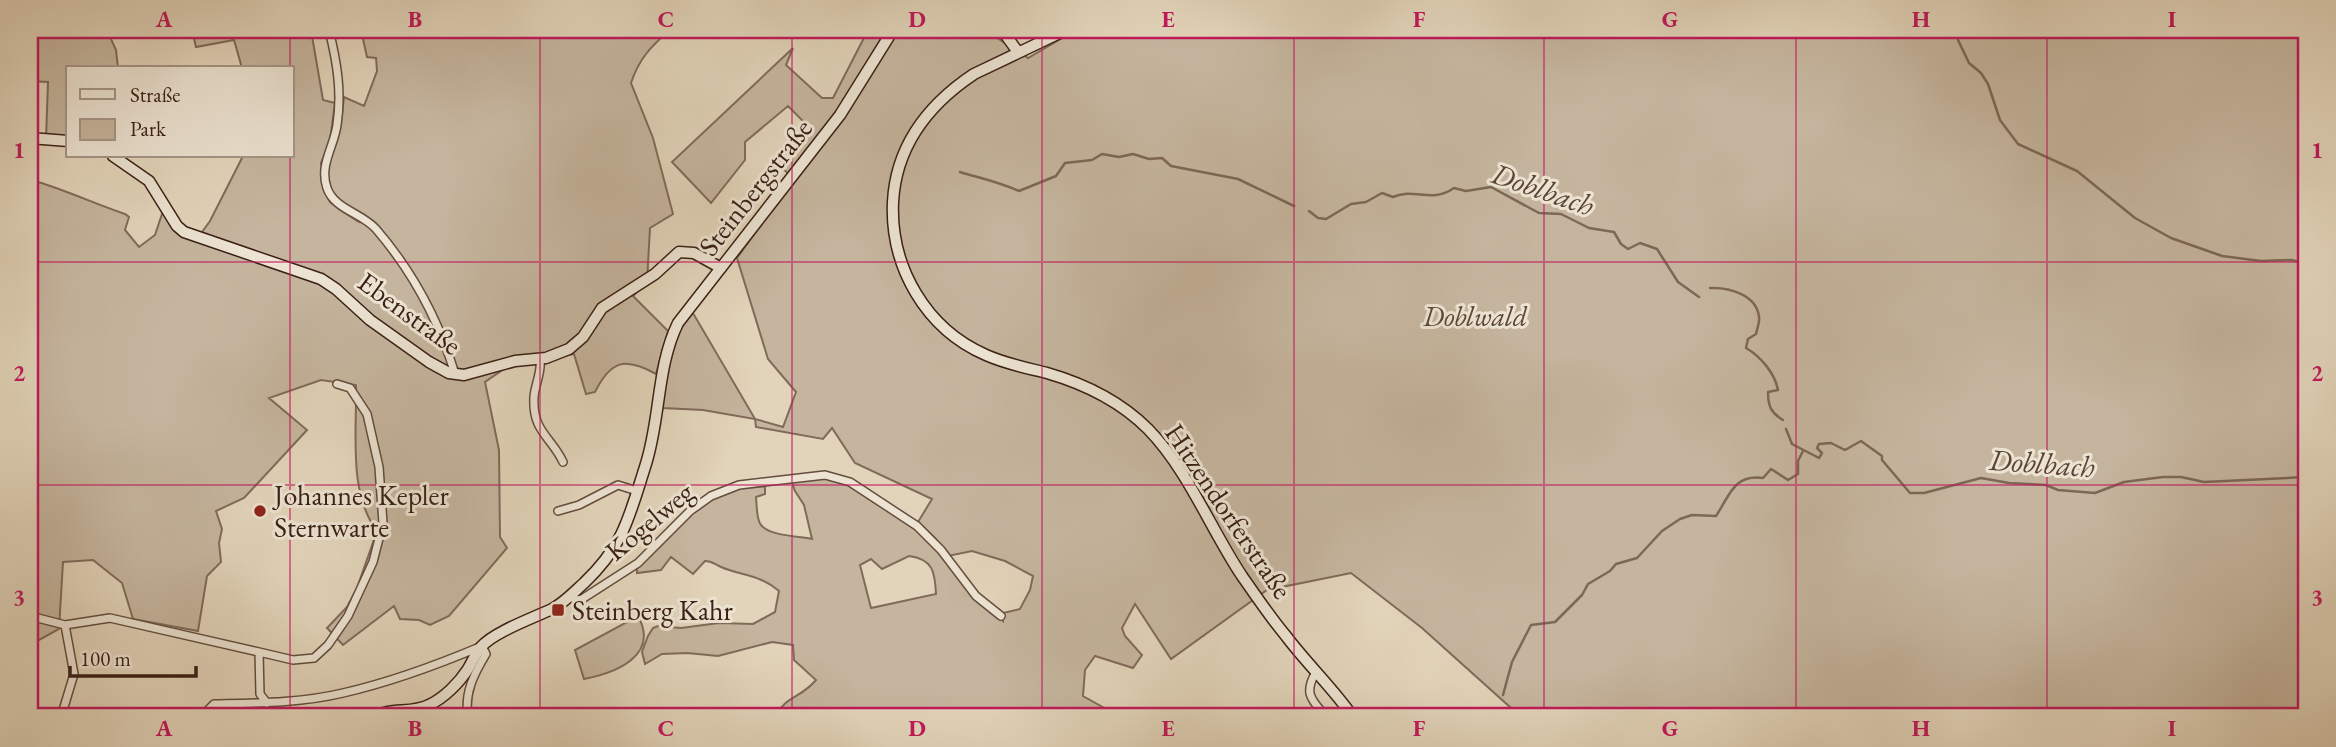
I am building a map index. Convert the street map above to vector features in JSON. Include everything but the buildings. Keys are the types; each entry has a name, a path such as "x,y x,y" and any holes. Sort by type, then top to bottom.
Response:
{"main road":[{"name":"Steinbergstraße","path":"482,646 510,629 556,608 614,551 638,491 655,432 661,374 667,348 678,323 841,115 893,30"},
{"path":"1002,30 1018,52"},
{"name":"Hitzendorferstraße","path":"1066,30 974,74 949,92 922,120 907,145 895,182 893,213 896,246 909,282 932,316 966,344 997,359 1093,390 1116,402 1143,425 1174,461 1252,590 1353,717"},
{"path":"30,138 66,141"},
{"name":"Ebenstraße","path":"116,158 149,181 184,232 321,279 390,335 441,369 455,374 472,374 515,361 559,355 583,337 602,308 654,274 679,251 694,253 721,268"},
{"path":"373,717 389,711 420,709 437,701 461,678 482,646"}],"street":[{"path":"329,30 340,84 337,129 324,172 328,191 334,199 376,229 427,301 455,374"},
{"path":"540,359 534,397 539,428 544,438 556,448 563,462"},
{"path":"30,616 65,625 110,618 293,660 314,658 328,645 348,616 373,562 383,523 379,467 367,414 350,388 337,384"},
{"name":"Kogelweg","path":"569,597 582,599 631,567 691,510 720,491 751,483 825,475 850,482 917,526 941,550 976,596 1001,616"},
{"path":"558,511 579,505 618,485 638,491"},
{"path":"61,717 74,674 65,625"},
{"path":"201,717 214,704 267,703 341,694 404,677 482,646 486,654 470,685 466,706 468,717"},
{"path":"259,652 260,694 267,703"},
{"path":"1316,672 1309,685 1309,693 1326,717"}],"green space":[{"path":"30,30 107,30 116,50 118,66 66,66 66,138 46,139 48,82 30,81"},
{"path":"192,30 311,30 323,100 335,103 330,141 321,163 324,189 330,202 340,210 359,222 373,223 337,197 331,190 327,175 339,131 344,97 364,106 377,71 376,58 367,57 361,30 670,30 646,54 631,83 653,138 673,214 650,228 647,282 633,296 668,331 656,374 636,365 620,365 607,373 595,392 586,394 574,354 507,367 485,382 499,450 500,537 507,548 449,616 430,625 419,620 400,619 394,606 343,645 327,628 347,607 357,588 377,531 368,516 358,480 355,442 356,385 321,380 269,398 307,430 244,498 216,511 222,529 219,543 221,562 207,576 198,631 133,619 122,583 93,560 63,562 59,629 30,645 30,190 38,182 125,214 129,217 125,230 139,247 155,235 163,211 196,240 210,221 242,158 294,158 294,66 241,66 234,40 196,47"},
{"path":"868,30 886,30 848,95 790,175 774,161 805,123 788,106 745,142 745,160 711,203 672,162 793,48 786,65 822,98 833,98"},
{"name":"Doblwald","path":"897,30 985,30 1028,58 1076,30 2306,30 2306,717 1510,717 1511,708 1422,628 1351,573 1267,590 1171,659 1135,604 1122,628 1125,636 1142,655 1133,668 1095,656 1085,670 1083,696 1115,714 1115,717 774,717 784,705 816,680 794,660 793,645 772,642 718,656 662,654 645,664 642,652 648,636 653,628 658,626 681,628 719,623 753,624 775,612 779,591 772,585 709,562 705,561 693,574 671,557 661,570 637,573 637,568 685,519 712,499 744,487 765,487 765,494 756,497 757,516 761,525 777,533 812,539 804,505 791,480 825,477 849,484 916,528 1003,621 1003,613 1020,609 1030,590 1033,576 1005,561 972,551 948,556 935,538 918,522 932,499 855,463 832,428 823,439 756,427 755,419 783,427 796,392 768,359 737,258 840,115","holes":["909,556 931,568 936,594 871,608 860,565 871,559 882,569"]},
{"path":"693,313 755,419 703,410 663,408 669,357 678,333"},
{"path":"638,616 643,630 643,642 639,652 621,667 584,679 575,650"}],"waterway":[{"path":"1957,30 1958,40 1969,63 1981,73 1988,84 2000,120 2018,144 2077,171 2135,218 2171,238 2222,256 2306,263"},
{"name":"Doblbach","path":"960,172 1019,191 1056,176 1065,163 1092,160 1102,154 1119,157 1133,154 1149,159 1162,158 1171,166 1238,179 1294,206"},
{"name":"Doblbach","path":"1309,211 1318,218 1326,219 1351,204 1366,202 1382,193 1393,197 1401,194 1438,195 1454,188 1466,191 1491,187 1539,213 1561,214 1589,228 1614,232 1621,244 1628,249 1640,243 1657,249 1678,282 1699,297"},
{"name":"Doblbach","path":"1710,288 1741,294 1757,309 1759,319 1756,334 1748,339 1746,348 1761,360 1774,377 1778,390 1768,392 1769,401 1773,412 1783,420"},
{"name":"Doblbach","path":"1786,429 1792,444 1819,458 1822,453 1817,448 1819,444 1831,443 1845,450 1861,441 1882,456 1882,460 1910,493 1924,493 1981,478 2095,493 2124,482 2163,477 2181,477 2204,482 2306,477"},
{"path":"1503,695 1512,662 1531,625 1555,622 1582,595 1588,584 1610,571 1616,564 1637,558 1662,531 1680,519 1692,515 1716,516 1729,494 1745,479 1763,478 1771,469 1788,480 1798,474 1798,461 1803,451"}],"place":[{"name":"Johannes Kepler Sternwarte","path":"260,511"},
{"name":"Steinberg Kahr","path":"558,610"}]}
